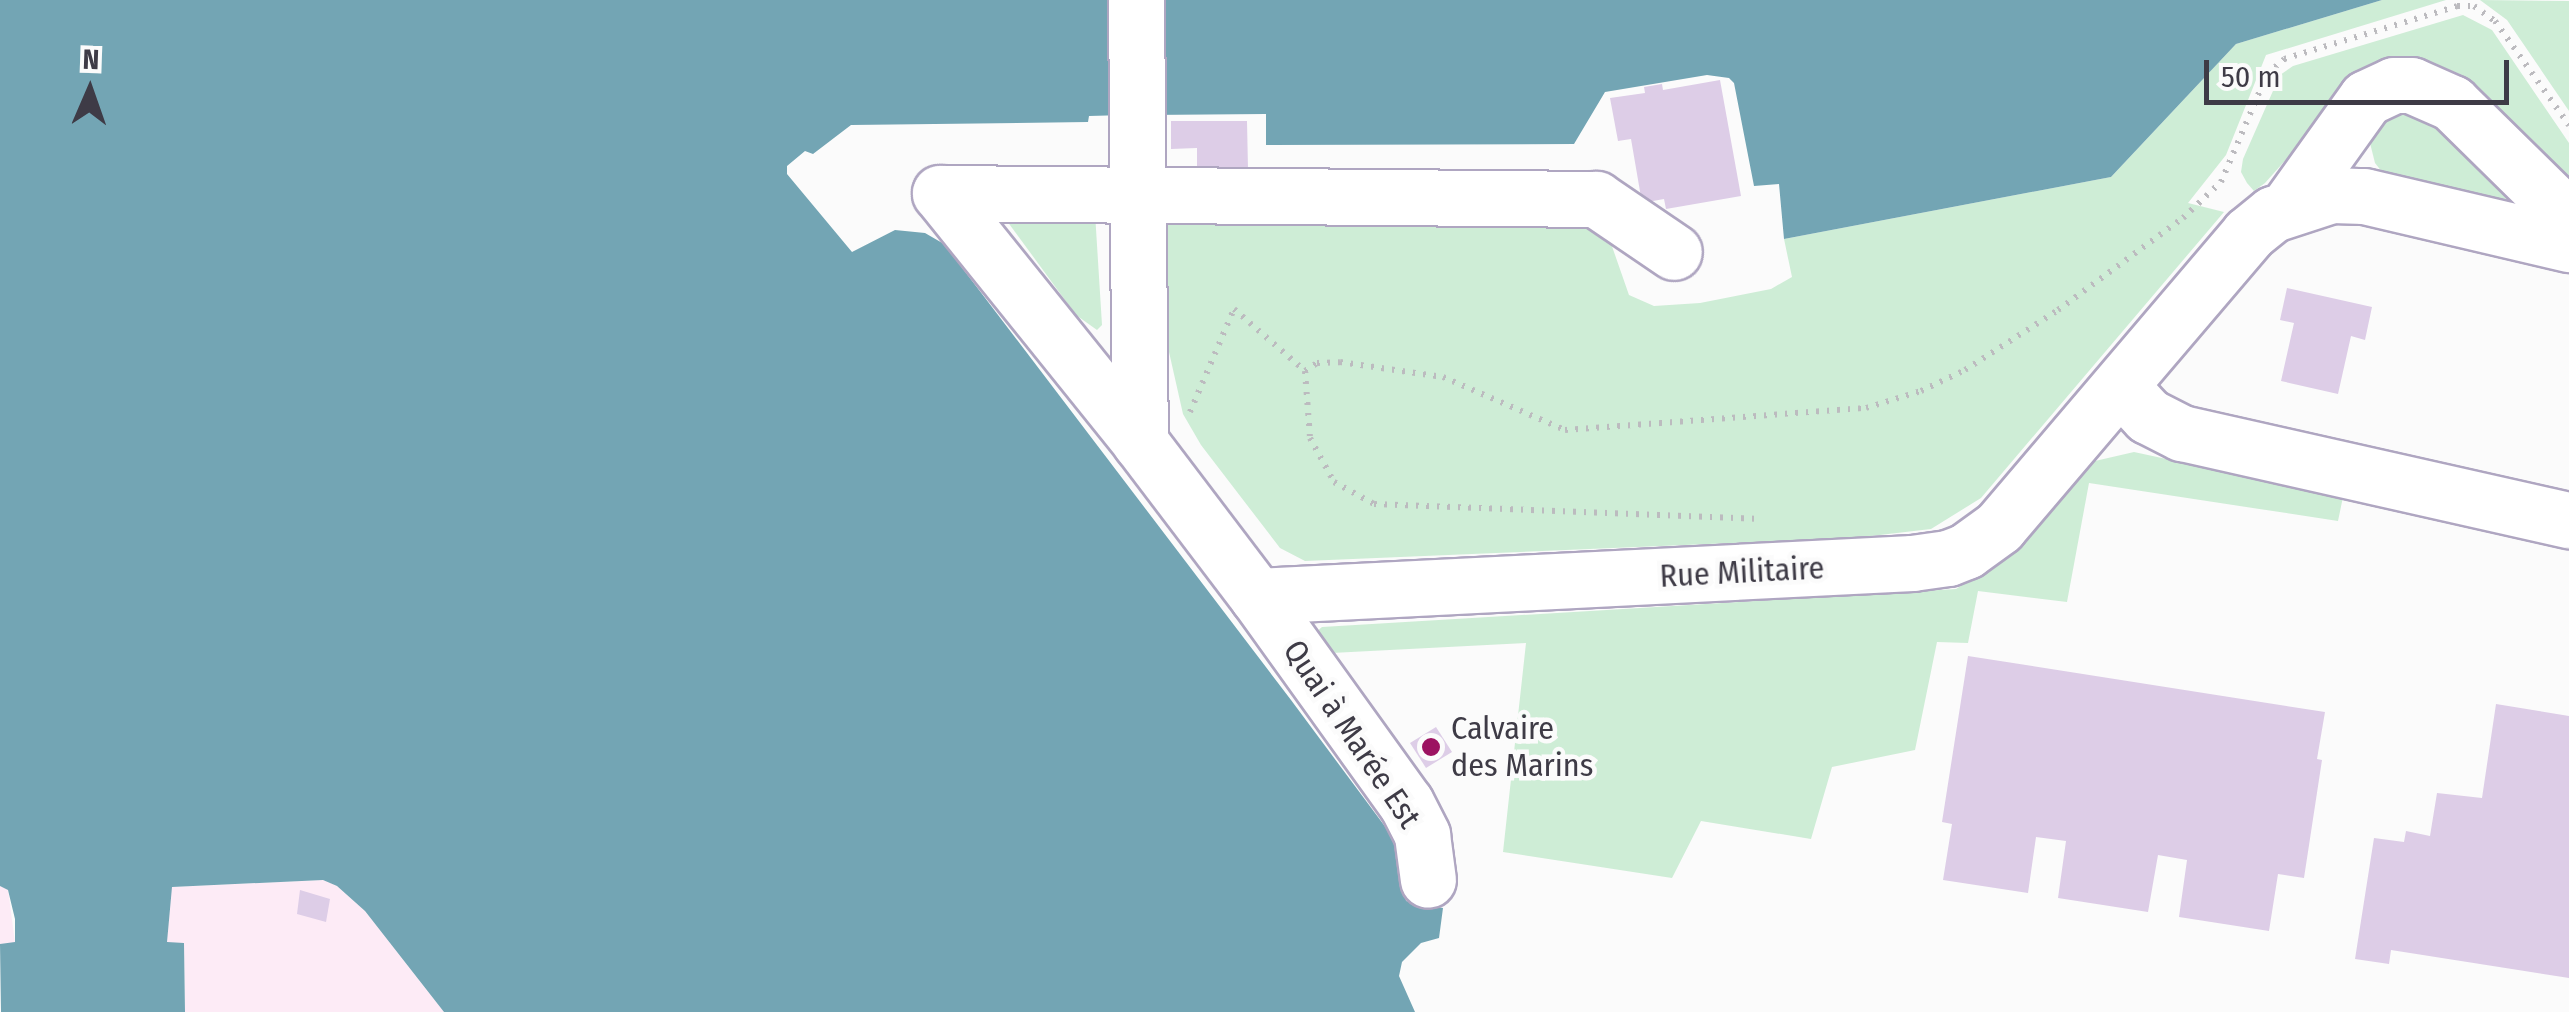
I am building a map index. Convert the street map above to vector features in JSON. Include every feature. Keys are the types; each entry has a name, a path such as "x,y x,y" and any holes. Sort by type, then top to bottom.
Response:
{"street":[{"path":"1136,0 1138,192 1152,458"},
{"path":"2288,207 2366,98 2394,85 2411,85 2452,103 2569,218"},
{"path":"1256,596 1152,458 940,193 1138,192 1596,200 1606,202 1674,252"},
{"name":"Rue Militaire","path":"1256,596 1912,564 1948,558 1966,551 1999,527 2248,234 2288,207 2332,195 2364,196 2569,244"},
{"path":"2120,388 2148,416 2182,432 2569,520"},
{"name":"Quai à Marée Est","path":"1256,596 1406,802 1422,835 1428,880"}],"path":[{"path":"1305,370 1317,363 1340,362 1443,378 1565,430 1866,408 1921,391 1965,370 2058,310 2183,218 2222,182 2267,74 2278,62 2457,6 2474,6 2496,21 2569,125"},
{"path":"1152,458 1234,310 1305,370 1310,438 1334,482 1374,504 1764,520"}],"shaded area":[{"path":"323,880 337,886 365,911 444,1012 185,1012 184,943 167,943 167,904 172,887"},
{"path":"0,886 8,889 15,943 0,944"}],"green space":[{"path":"2382,0 2446,0 2266,55 2226,155 2188,203 2224,212 1981,498 1931,529 1854,538 1305,561 1280,548 1201,445 1183,414 1169,352 1167,216 1583,215 1607,232 1629,295 1654,306 1700,303 1771,289 1792,277 1784,239 2111,177 2236,44"},
{"path":"2480,0 2569,1 2569,111 2507,20"},
{"path":"2463,15 2492,30 2569,143 2569,187 2450,75 2314,128 2265,183 2254,191 2247,183 2241,172 2243,159 2280,75 2293,66"},
{"path":"2412,107 2437,119 2515,198 2510,206 2386,177 2375,163 2369,139 2376,122"},
{"path":"1095,213 1102,325 1097,330 1076,315 1007,221"},
{"path":"2134,452 2343,497 2338,521 2089,483 2067,602 1978,591 1968,643 1937,642 1915,750 1832,767 1811,839 1701,821 1672,878 1503,852 1526,643 1312,654 1315,633 1322,627 1956,589 2012,553 2095,461"}],"water":[{"path":"0,0 1125,0 1125,115 1089,116 1088,122 851,125 813,154 805,151 787,166 787,174 852,252 895,230 925,233 944,244 1291,700 1401,848 1406,901 1443,908 1439,938 1421,943 1402,962 1399,976 1415,1012 444,1012 365,911 337,886 323,880 172,887 167,942 184,943 185,1012 1,1012 0,944 15,942 15,919 8,890 0,886"},
{"path":"1146,0 2382,0 2236,44 2111,177 1784,239 1779,184 1754,186 1734,83 1729,78 1707,75 1605,92 1574,144 1266,145 1266,114 1148,115"}],"building":[{"path":"1720,80 1741,196 1666,209 1664,199 1642,203 1631,139 1618,141 1610,98 1645,93 1644,87 1662,84 1663,90"},
{"path":"1171,121 1247,121 1248,169 1197,169 1197,148 1171,149"},
{"path":"2287,288 2372,307 2365,340 2351,336 2338,394 2281,381 2294,323 2280,320"},
{"path":"1968,656 2325,712 2317,759 2322,760 2304,878 2278,874 2269,931 2179,917 2187,860 2158,855 2148,912 2058,898 2066,841 2036,837 2028,893 1943,880 1952,824 1942,822"},
{"path":"2496,704 2569,716 2569,978 2391,950 2389,964 2355,959 2374,838 2404,842 2406,831 2430,836 2437,793 2482,798"},
{"name":"Calvaire des Marins","path":"1436,727 1452,752 1426,768 1410,743"},
{"path":"300,890 330,899 326,922 297,914"}],"place":[{"name":"Calvaire des Marins","path":"1431,747"}]}
